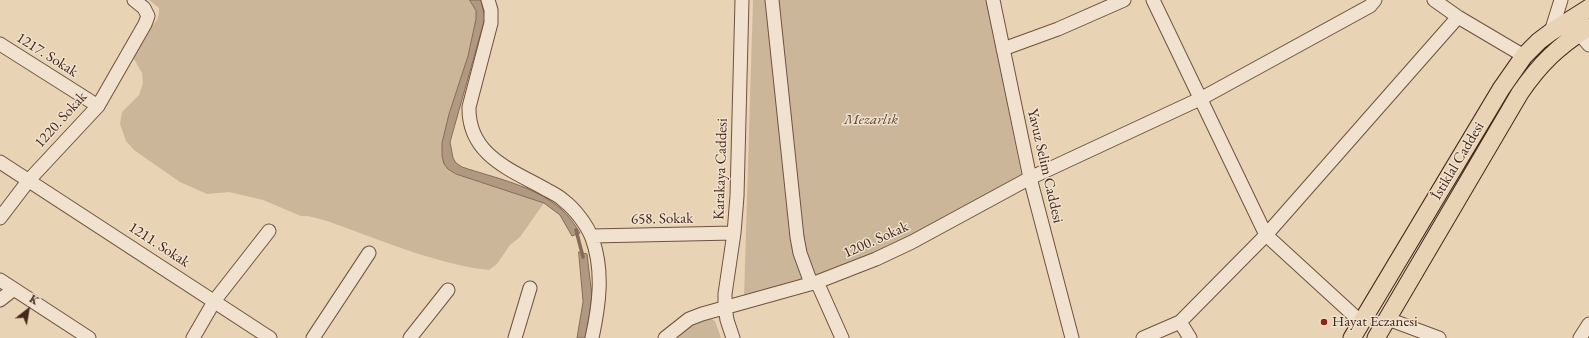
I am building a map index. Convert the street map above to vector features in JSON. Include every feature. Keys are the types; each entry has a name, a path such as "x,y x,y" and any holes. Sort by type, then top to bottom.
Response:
{"main road":[{"name":"İstiklal Caddesi","path":"1352,338 1501,89 1524,56 1551,32 1589,8"},
{"name":"İstiklal Caddesi","path":"1376,338 1520,93 1542,63 1553,52 1586,35"}],"street":[{"name":"1220. Sokak","path":"0,218 29,180 98,106 145,24 148,16 144,8 134,0"},
{"path":"488,0 491,10 491,23 469,107 469,116 473,133 482,148 495,160 563,199 584,223 592,236 597,258 600,288 592,338"},
{"name":"Karakaya Caddesi","path":"733,338 727,320 725,294 734,233 737,196 742,0"},
{"path":"772,0 797,237 800,253 842,338"},
{"name":"Yavuz Selim Caddesi","path":"994,0 1030,178 1072,338"},
{"path":"1003,49 1058,29 1124,0"},
{"path":"1153,0 1202,98 1266,235 1361,322"},
{"name":"1200. Sokak","path":"665,338 689,319 725,307 814,282 856,267 912,242 1030,178 1202,98 1370,6 1375,0"},
{"path":"1434,0 1458,17 1524,56"},
{"path":"1551,32 1561,0"},
{"path":"1142,338 1180,322 1266,235 1458,17"},
{"name":"1217. Sokak","path":"0,44 98,106"},
{"name":"1211. Sokak","path":"0,162 214,300 270,338"},
{"path":"193,338 214,300 269,231"},
{"name":"658. Sokak","path":"592,236 734,233"},
{"path":"313,338 369,253"},
{"path":"0,280 89,338"},
{"path":"515,338 530,288"},
{"path":"0,300 14,289"},
{"path":"410,338 448,290"},
{"path":"1388,319 1439,338"},
{"path":"1180,322 1190,338"},
{"path":"1580,338 1589,324"}],"green space":[{"path":"149,0 470,0 476,11 476,19 468,56 449,114 442,143 442,156 456,174 544,203 520,237 510,245 497,264 489,270 468,267 427,257 327,221 308,216 301,216 263,200 229,192 207,194 180,182 134,150 126,141 120,124 122,112 139,95 143,83 142,73 133,57 147,32 159,16 159,8"},
{"name":"Mezarlık","path":"753,0 986,0 1022,178 869,257 841,268 744,298"},
{"path":"707,317 715,321 721,338 677,338 690,325"}],"shaded area":[{"path":"470,0 481,0 485,18 450,142 453,158 456,163 462,167 514,184 539,194 551,201 564,212 580,233 572,236 560,215 544,203 456,174 448,169 444,164 442,156 442,143 449,114 468,56 476,19 476,11"},
{"path":"579,252 587,254 592,296 586,338 577,338 583,302"}],"waterway":[{"path":"576,230 583,257"}],"place":[{"name":"Hayat Eczanesi","path":"1324,322"}]}
